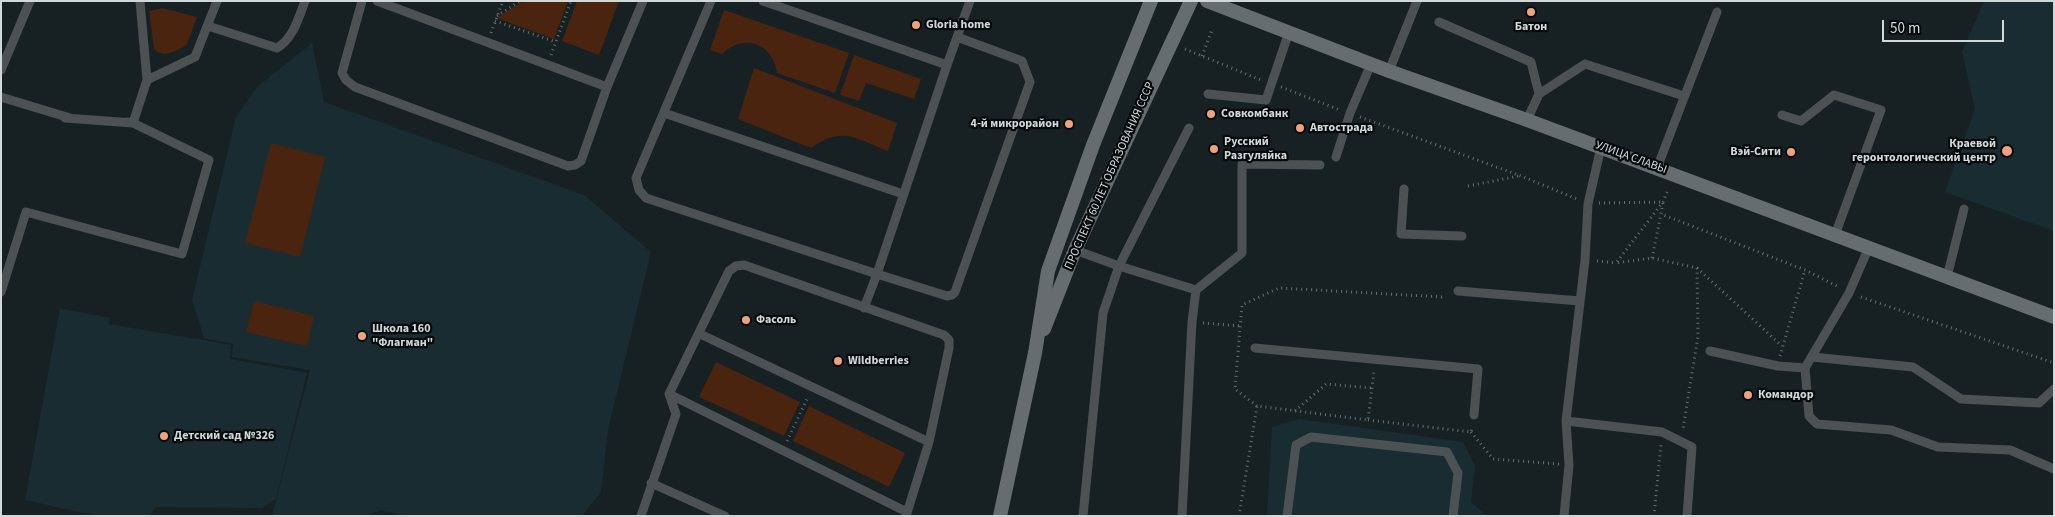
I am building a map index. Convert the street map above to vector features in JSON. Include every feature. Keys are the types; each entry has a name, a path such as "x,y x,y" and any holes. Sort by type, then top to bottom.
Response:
{"main road":[{"name":"ПРОСПЕКТ 60 ЛЕТ ОБРАЗОВАНИЯ СССР","path":"1000,516 1035,353 1048,271 1093,146 1151,1"},
{"name":"ПРОСПЕКТ 60 ЛЕТ ОБРАЗОВАНИЯ СССР","path":"1035,353 1075,250 1191,1"},
{"name":"УЛИЦА СЛАВЫ","path":"1207,1 1389,71 1657,168 2054,317"}],"lane":[{"path":"1,70 30,1"},
{"path":"133,123 147,80 140,1"},
{"path":"147,80 195,57 217,1"},
{"path":"208,26 277,48 284,44 296,26 305,1"},
{"path":"362,1 342,73 346,80 355,87 568,166 575,165 581,160 607,87 643,1"},
{"path":"377,1 607,87"},
{"path":"711,1 636,178 639,190 646,198 947,296 955,292 1030,82 1022,61 957,37"},
{"path":"763,1 947,65"},
{"path":"864,308 970,1"},
{"path":"1389,71 1417,1"},
{"path":"1657,168 1717,12"},
{"path":"1439,22 1531,62 1539,94"},
{"path":"1208,94 1266,100 1270,83 1289,32"},
{"path":"1336,157 1350,113 1371,64"},
{"path":"1527,120 1539,94 1585,64 1684,96"},
{"path":"1782,115 1801,121 1834,95 1882,110 1835,235"},
{"path":"1,97 65,118 133,123 209,160 182,254 26,212 1,292"},
{"path":"664,113 903,194"},
{"path":"1084,516 1103,313 1119,266 1189,128"},
{"path":"1564,516 1569,465 1566,421 1585,260 1588,204 1601,148"},
{"path":"1182,516 1192,322 1196,290 1242,253 1242,164 1320,165"},
{"path":"1404,189 1400,234 1462,236"},
{"path":"1947,277 1964,209"},
{"path":"1869,247 1849,293 1805,368 1809,416 1817,424 1892,430 1938,447 2010,450 2054,469"},
{"path":"1075,250 1196,290"},
{"path":"641,516 676,414 670,394 729,271 736,266 744,266 944,335 949,340 949,348 929,442 906,514 670,394"},
{"path":"1458,291 1580,301"},
{"path":"700,334 929,442"},
{"path":"1255,348 1478,369 1474,415"},
{"path":"1710,351 1778,366 1805,368"},
{"path":"1812,357 1913,367 1962,399 2039,404 2054,389"},
{"path":"1566,421 1662,432 1692,447 1687,516"},
{"path":"1287,516 1296,445 1311,437 1447,452 1458,473 1453,516"},
{"path":"651,483 725,516"}],"path":[{"path":"488,43 503,1"},
{"path":"497,16 520,1"},
{"path":"548,65 571,1"},
{"path":"495,20 556,42"},
{"path":"1202,56 1212,30"},
{"path":"1185,49 1270,83 1521,176 1588,204 1663,202"},
{"path":"1468,186 1521,176"},
{"path":"1652,258 1660,214 1667,192"},
{"path":"1616,263 1663,202"},
{"path":"1660,214 1805,270 1849,293 2054,362"},
{"path":"1585,260 1616,263 1652,258 1697,268 1782,346"},
{"path":"1692,447 1683,428 1698,336 1697,268"},
{"path":"1780,354 1805,270"},
{"path":"1257,406 1235,389 1242,305 1279,288 1443,297"},
{"path":"1192,322 1241,326"},
{"path":"1294,412 1326,384 1372,388"},
{"path":"783,451 813,387"},
{"path":"1471,432 1474,415"},
{"path":"1368,420 1471,432 1493,459 1569,465"},
{"path":"1654,516 1662,432"}],"shaded area":[{"path":"523,1 568,1 554,39 497,18"},
{"path":"577,1 619,1 599,55 562,41"},
{"name":"Краевой геронтологический центр","path":"1984,1 2054,1 2054,231 1945,192 1975,109 1962,52"},
{"path":"162,8 197,17 187,44 166,54 154,49 149,11"},
{"path":"724,10 849,53 835,93 777,73 770,54 756,44 739,44 722,54 710,50"},
{"path":"312,43 324,102 584,195 651,252 608,430 601,492 582,516 408,516 380,510 367,516 272,516 310,370 232,357 233,344 204,338 192,300 236,117 257,87"},
{"path":"854,55 921,79 914,99 866,83 859,101 840,95"},
{"path":"754,68 897,123 888,151 850,136 832,137 811,148 738,119"},
{"path":"271,143 325,157 300,257 245,243"},
{"path":"254,301 314,316 307,346 246,332"},
{"name":"Детский сад №326","path":"60,308 110,318 109,324 231,345 230,359 307,373 276,499 262,508 156,507 149,516 97,516 25,500"},
{"path":"716,362 800,402 784,436 699,397"},
{"path":"809,406 905,453 889,487 793,441"},
{"path":"1299,419 1463,442 1475,466 1471,502 1487,516 1267,516 1272,427"}],"place":[{"name":"Батон","path":"1531,12"},
{"name":"Gloria home","path":"916,25"},
{"name":"Совкомбанк","path":"1211,114"},
{"name":"4-й микрорайон","path":"1069,124"},
{"name":"Автострада","path":"1300,128"},
{"name":"Русский Разгуляйка","path":"1214,149"},
{"name":"Краевой геронтологический центр","path":"2007,151"},
{"name":"Вэй-Сити","path":"1791,152"},
{"name":"Фасоль","path":"746,320"},
{"name":"Школа 160 \"Флагман\"","path":"362,336"},
{"name":"Wildberries","path":"838,361"},
{"name":"Командор","path":"1748,395"},
{"name":"Детский сад №326","path":"164,436"}]}
